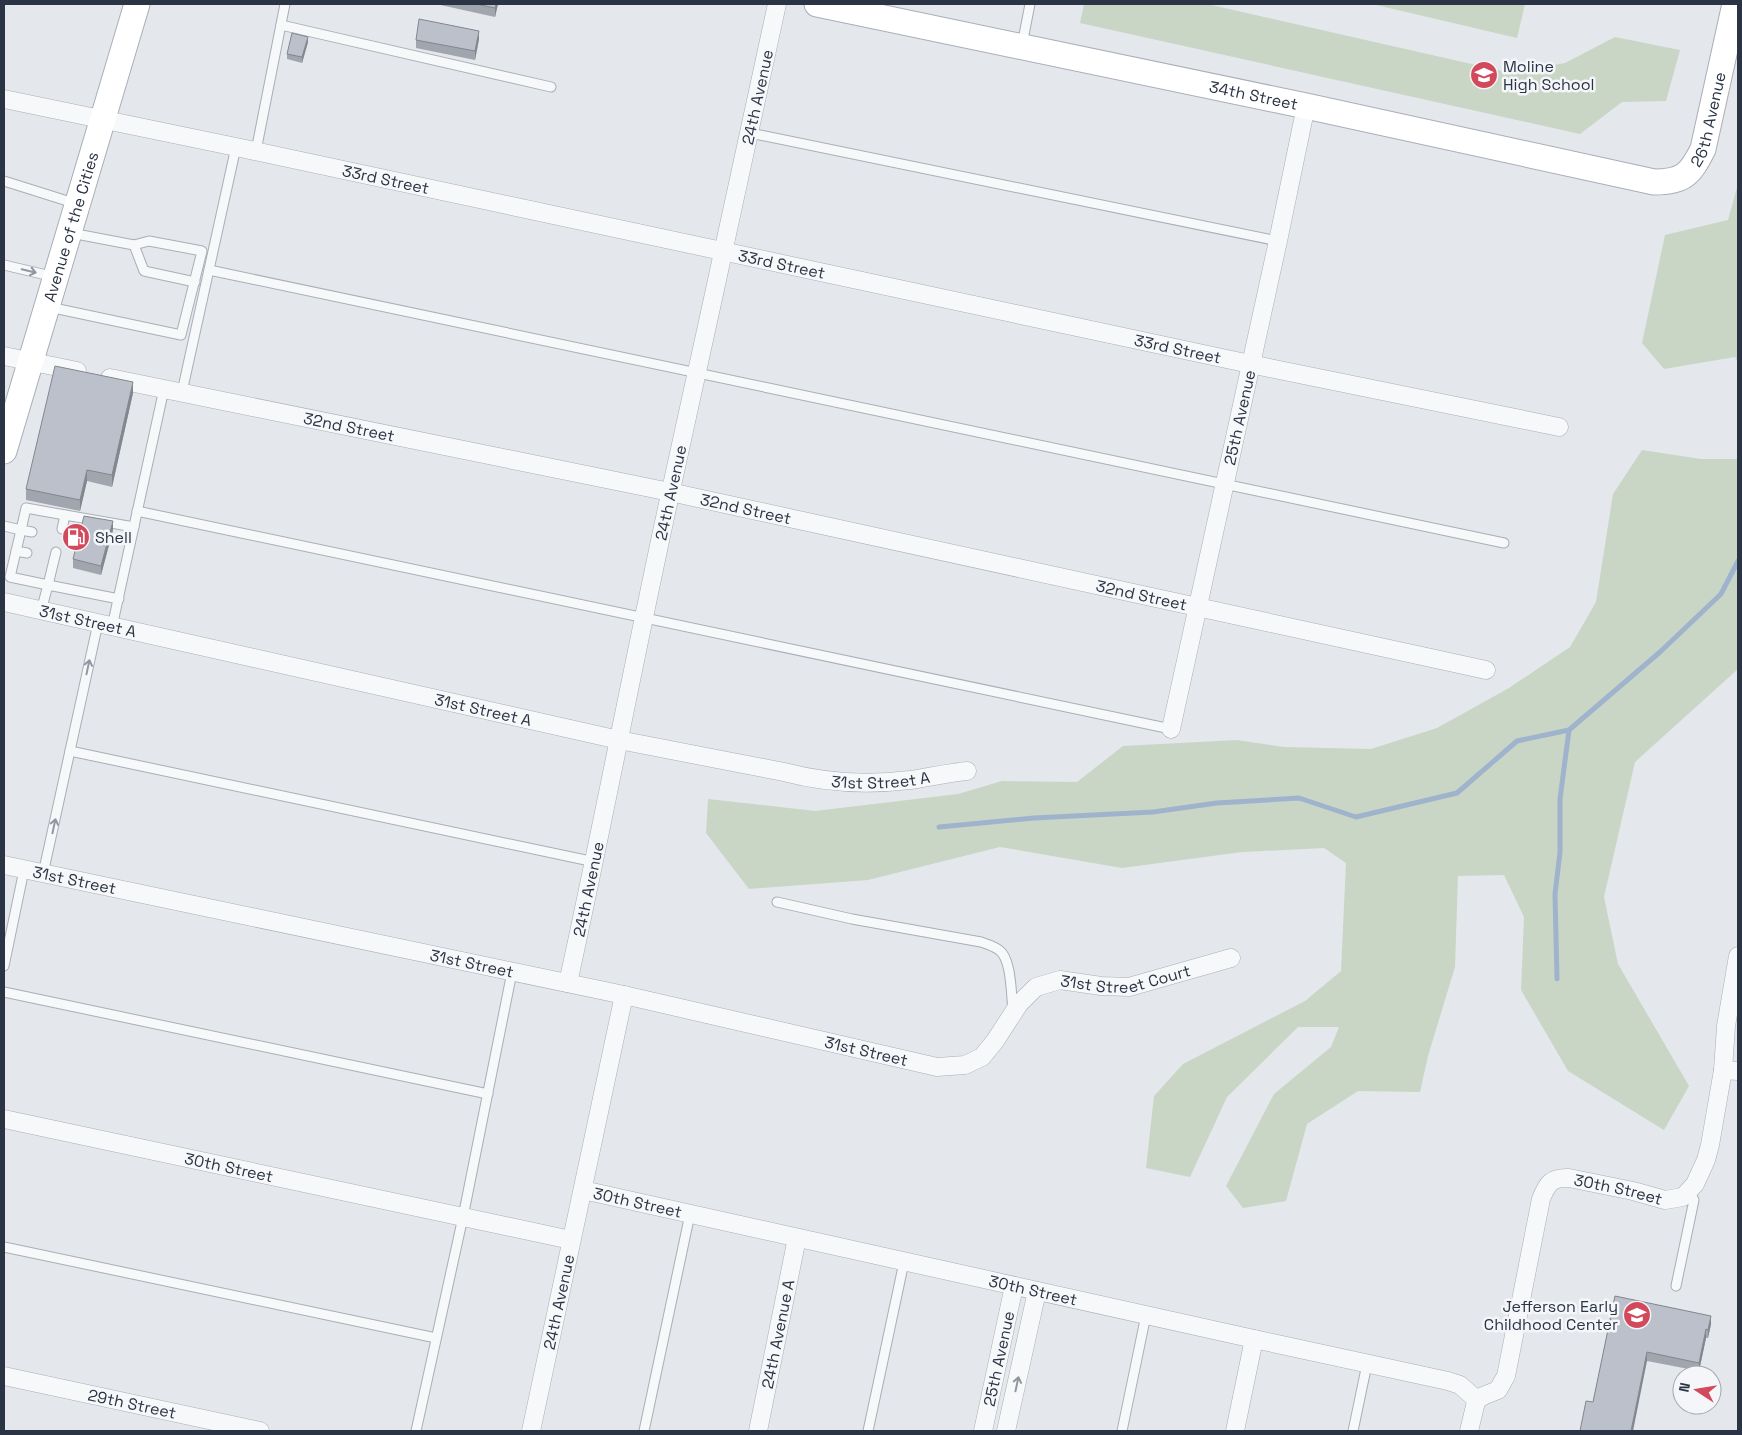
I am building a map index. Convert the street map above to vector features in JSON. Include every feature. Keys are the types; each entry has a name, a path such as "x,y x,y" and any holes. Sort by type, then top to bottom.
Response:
{"street":[{"name":"Avenue of the Cities","path":"4,451 101,119 137,4"},
{"name":"24th Avenue","path":"568,983 595,862 670,492 777,4"},
{"name":"34th Street","path":"817,4 1306,106 1654,182 1670,182 1681,179 1687,172"},
{"name":"26th Avenue","path":"1687,172 1696,164 1703,149 1735,4"},
{"name":"33rd Street","path":"4,99 256,151 1250,364 1559,427"},
{"name":"25th Avenue","path":"1170,729 1306,106"},
{"name":"32nd Street","path":"4,356 670,492 1486,670"},
{"name":"31st Street A","path":"4,602 619,740 784,772 804,778 843,783 909,780 967,771"},
{"name":"31st Street","path":"4,865 624,995 937,1067"},
{"path":"1689,1191 1695,1184 1706,1160 1731,1070 1726,1026 1738,956"},
{"name":"31st Street Court","path":"937,1067 965,1065 982,1057 995,1041 1019,1004 1036,987 1060,980 1101,986 1129,987 1231,958"},
{"name":"24th Avenue","path":"531,1431 624,995"},
{"name":"30th Street","path":"4,1119 572,1240"},
{"name":"30th Street","path":"583,1190 1367,1364 1448,1380 1460,1385 1478,1400 1482,1396 1498,1390 1506,1376 1540,1203 1548,1184 1560,1177 1569,1178 1633,1191 1665,1200 1683,1196 1689,1191"},
{"name":"24th Avenue A","path":"758,1431 797,1238"},
{"name":"25th Avenue","path":"983,1431 1014,1286"},
{"name":"25th Avenue","path":"1006,1431 1037,1291"},
{"path":"1235,1431 1254,1339"},
{"name":"29th Street","path":"4,1376 260,1431"},
{"path":"1469,1431 1474,1406 1478,1400"}],"lane":[{"path":"256,151 285,4"},
{"path":"1022,46 1030,4"},
{"path":"281,25 551,87"},
{"path":"750,132 1278,241"},
{"path":"182,392 236,147"},
{"path":"4,181 77,204"},
{"path":"46,306 181,335 202,251 150,241 134,245 69,232"},
{"path":"134,245 144,271 195,282"},
{"path":"4,265 55,277"},
{"path":"209,270 1504,543"},
{"path":"44,874 70,751 105,625 119,599 164,389"},
{"path":"119,599 10,577 26,508 134,528"},
{"path":"138,512 1170,729"},
{"path":"62,529 65,515"},
{"path":"4,526 32,532"},
{"path":"16,551 27,553"},
{"path":"41,610 48,585 52,557"},
{"path":"70,751 595,862"},
{"path":"4,966 24,870"},
{"path":"777,902 852,919 981,942 1000,950 1005,956 1009,970 1013,1013"},
{"path":"416,1431 463,1217 512,972"},
{"path":"4,992 488,1094"},
{"path":"1676,1286 1694,1200 1689,1191"},
{"path":"644,1431 690,1214"},
{"path":"4,1247 436,1338"},
{"path":"868,1431 904,1262"},
{"path":"1122,1431 1146,1314"},
{"path":"1353,1431 1367,1364"}],"green space":[{"path":"1084,4 1207,4 1511,73 1565,63 1615,37 1680,50 1666,101 1622,102 1580,134 1080,23"},
{"path":"1372,4 1525,4 1517,38"},
{"path":"1738,184 1738,362 1735,357 1664,369 1642,343 1665,235 1728,220"},
{"path":"1642,450 1701,459 1738,459 1738,669 1635,762 1604,897 1618,964 1689,1086 1664,1130 1568,1071 1521,990 1524,917 1504,875 1458,876 1455,967 1428,1056 1420,1092 1358,1091 1307,1124 1286,1201 1243,1208 1226,1186 1274,1094 1331,1047 1339,1027 1298,1027 1227,1097 1190,1177 1146,1168 1154,1096 1183,1064 1305,1001 1341,971 1346,863 1324,848 1242,852 1122,868 1000,847 868,880 749,889 706,833 708,799 815,811 958,794 1002,781 1077,782 1123,746 1237,740 1284,747 1371,749 1437,728 1509,688 1570,647 1596,602 1613,494"}],"building":[{"path":"476,4 496,4 495,8"},
{"path":"419,19 479,31 475,51 416,40"},
{"path":"292,33 308,37 302,57 287,54"},
{"path":"55,366 133,382 112,475 87,470 80,500 26,489"},
{"path":"84,516 113,521 101,566 73,559"},
{"path":"1615,1296 1711,1316 1708,1330 1706,1329 1699,1363 1647,1352 1631,1431 1580,1431 1586,1401 1593,1402"}],"waterway":[{"path":"939,827 1034,818 1153,812 1217,803 1299,798 1356,817 1457,793 1517,741 1569,730 1660,652 1721,594 1738,561"},
{"path":"1557,979 1555,894 1560,852 1560,799 1569,730"}],"place":[{"name":"Moline High School","path":"1484,75"},
{"name":"Shell","path":"76,537"},
{"name":"Jefferson Early Childhood Center","path":"1637,1315"}]}
